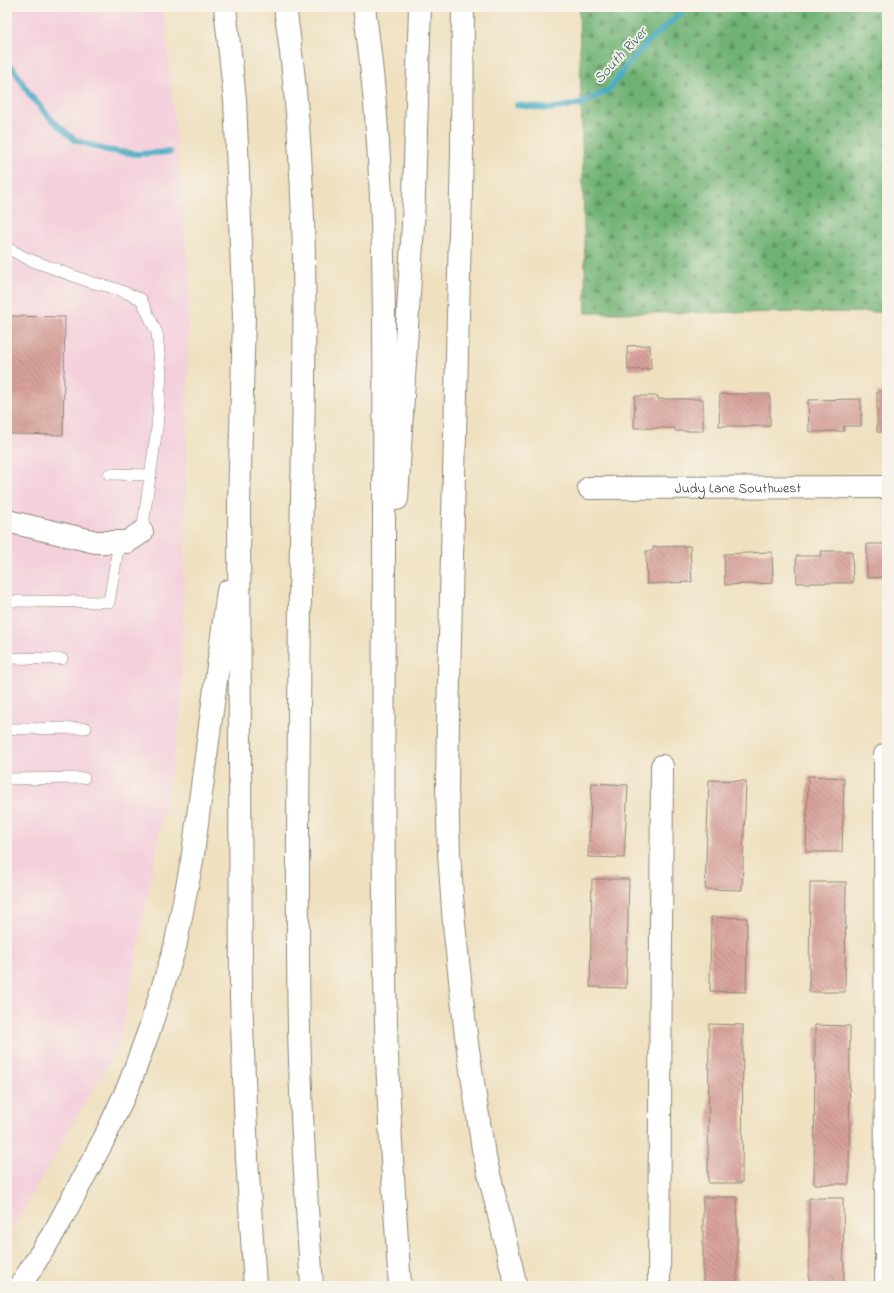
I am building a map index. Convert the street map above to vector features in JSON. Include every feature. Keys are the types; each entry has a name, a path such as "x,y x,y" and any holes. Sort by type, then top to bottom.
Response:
{"main road":[{"path":"225,7 235,100 243,309 239,505 241,998 247,1158 255,1286"},
{"path":"285,7 298,122 303,221 305,311 299,640 298,957 304,1155 312,1286"},
{"path":"364,7 372,61 379,146 383,252 383,777 385,973 390,1129 400,1286"},
{"path":"384,700 408,336 418,113 420,7"},
{"path":"464,7 462,160 448,719 447,788 449,838 455,931 473,1088 483,1149 516,1286"},
{"name":"Judy Lane Southwest","path":"589,488 887,487"},
{"path":"20,1286 59,1222 104,1139 126,1091 150,1028 175,947 192,861 239,505"},
{"path":"7,521 96,542 127,542 142,532"},
{"path":"885,756 886,1286"},
{"path":"659,1286 662,766"}],"lane":[{"path":"7,248 28,259 90,282 114,288 141,299 157,333 161,374 157,428 142,532"},
{"path":"109,474 151,475"},
{"path":"7,601 109,602 119,542"},
{"path":"7,658 62,659"},
{"path":"7,729 86,728"},
{"path":"7,779 84,778"}],"shaded area":[{"path":"7,7 162,7 165,20 190,285 181,718 120,1043 7,1237"}],"green space":[{"path":"579,7 887,7 887,312 586,313"}],"building":[{"path":"7,316 65,317 63,435 7,434"},
{"path":"650,345 651,369 628,370 627,346"},
{"path":"877,392 887,392 887,432 877,432"},
{"path":"720,394 770,394 770,426 719,426"},
{"path":"635,396 658,396 658,399 703,399 703,431 675,431 675,428 634,428"},
{"path":"861,399 861,426 844,426 844,431 809,432 808,400"},
{"path":"867,544 887,544 887,577 867,578"},
{"path":"690,546 692,582 647,584 646,551 653,551 653,547"},
{"path":"821,551 852,551 853,583 797,583 796,556 821,556"},
{"path":"772,552 773,583 725,585 724,554"},
{"path":"808,776 844,778 842,852 806,852"},
{"path":"709,780 746,781 742,890 705,889"},
{"path":"592,783 628,785 624,858 588,857"},
{"path":"592,879 629,879 626,988 590,987"},
{"path":"810,882 846,882 845,992 809,992"},
{"path":"711,917 747,918 746,992 710,991"},
{"path":"709,1024 743,1025 742,1183 708,1183"},
{"path":"815,1025 850,1026 849,1184 814,1184"},
{"path":"703,1197 737,1197 737,1286 703,1286"},
{"path":"809,1198 843,1198 844,1286 809,1286"}],"waterway":[{"name":"South River","path":"517,105 549,109 580,104 609,90 628,64 649,41 688,7"},
{"name":"South River","path":"7,65 13,68 30,95 51,119 75,140 106,150 137,154 170,152"}]}
